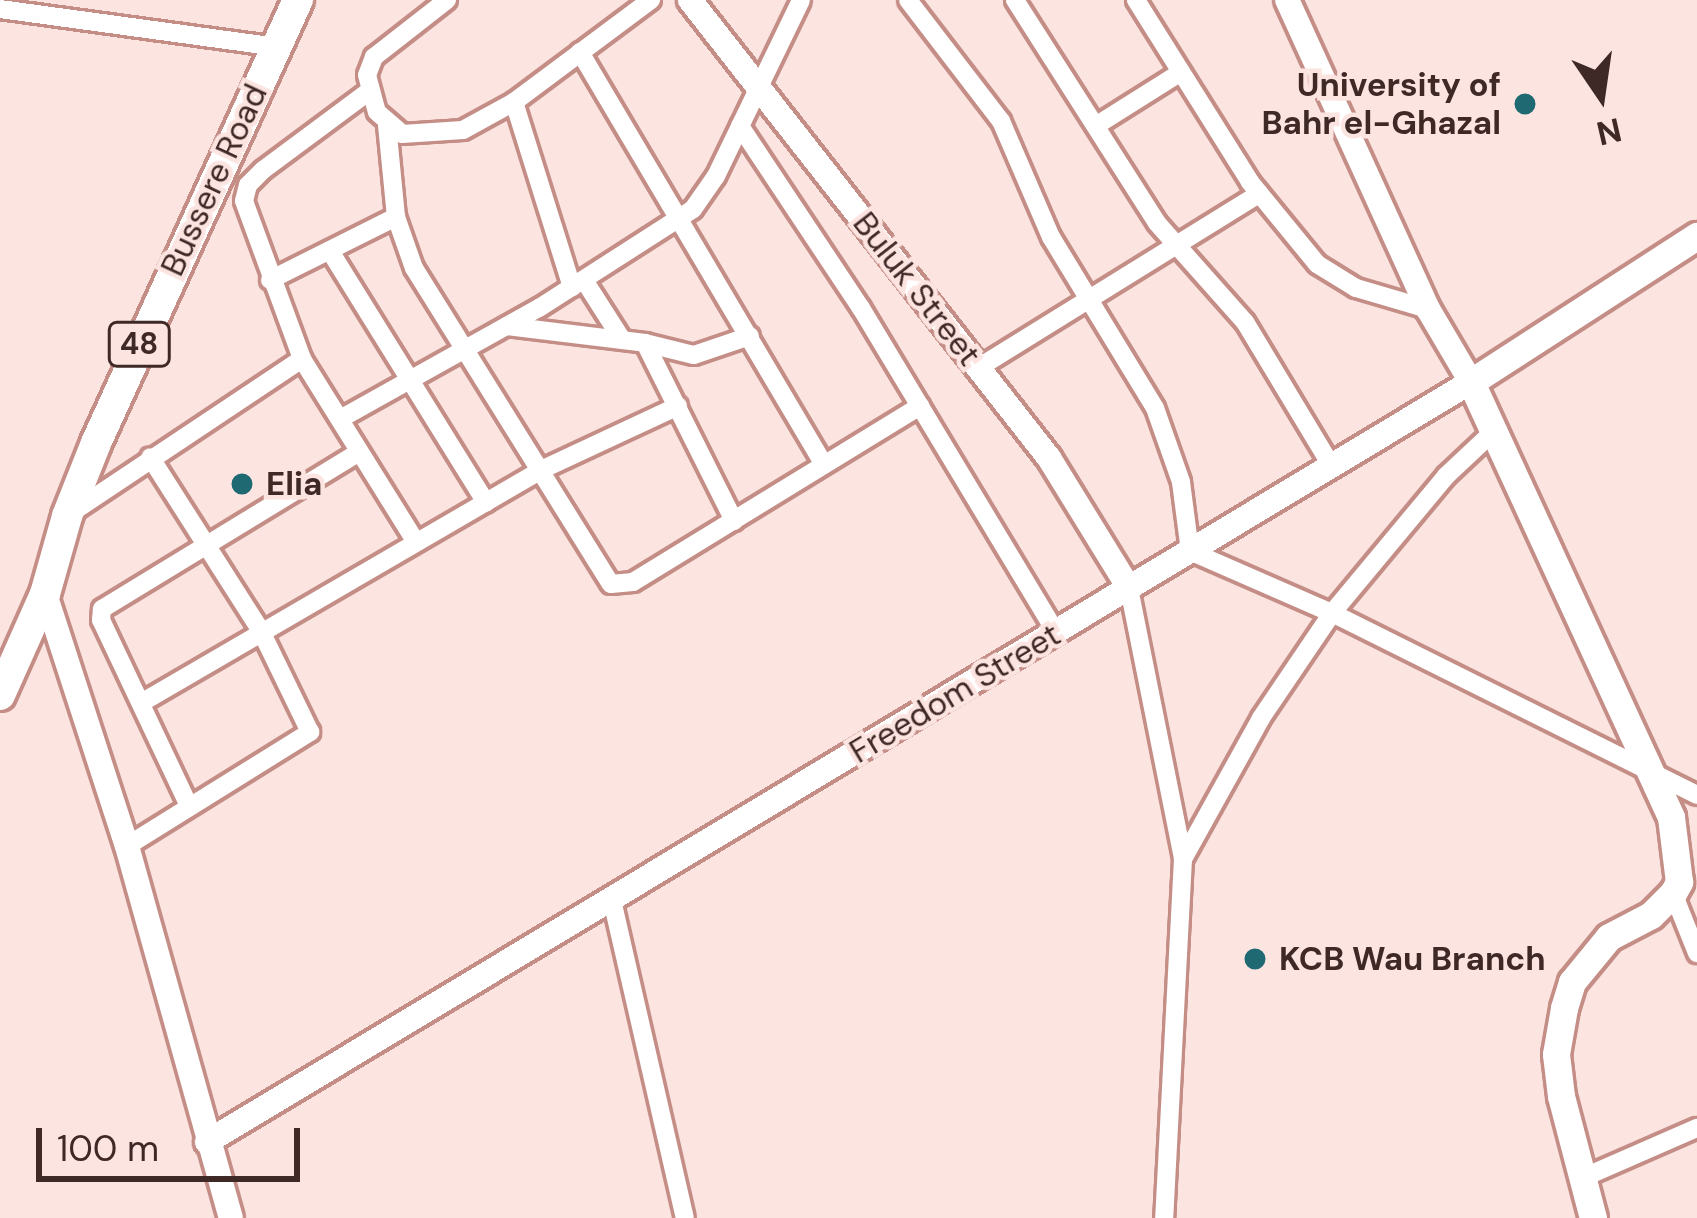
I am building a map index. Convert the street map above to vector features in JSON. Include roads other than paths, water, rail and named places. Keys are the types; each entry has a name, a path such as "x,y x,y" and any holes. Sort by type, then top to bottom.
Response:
{"main road":[{"name":"Bussere Road","path":"1,692 45,594 67,516 298,0"},
{"name":"Freedom Street","path":"1472,382 1697,236"},
{"path":"1472,382 1671,817 1679,882 1651,915 1609,937 1572,982 1556,1054 1580,1180 1593,1218"}],"street":[{"path":"447,0 374,57 368,92 387,125 396,217 414,268 467,345 611,584 633,582 920,406"},
{"path":"387,125 402,134 445,135 514,102 651,0"},
{"name":"Buluk Street","path":"690,0 1088,512 1129,588"},
{"path":"340,419 406,378 507,326 680,219 704,197 801,0"},
{"path":"908,0 1001,121 1051,237 1131,364 1171,443 1189,519 1190,551 1332,613 1697,795"},
{"path":"1041,0 1019,6 1177,247 1245,322 1331,465"},
{"path":"1136,0 1259,194 1317,264 1356,288 1428,309"},
{"path":"1287,0 1428,309 1472,382"},
{"path":"0,9 275,47"},
{"path":"580,52 823,463"},
{"path":"1097,125 1181,72"},
{"path":"368,92 248,185 244,201 302,359 416,542"},
{"path":"514,102 578,284 621,338"},
{"path":"740,126 920,406 1056,632"},
{"path":"979,368 1259,194"},
{"path":"270,280 396,217"},
{"path":"330,251 485,502"},
{"path":"507,326 621,338 682,354 709,354 749,336"},
{"path":"645,343 734,521"},
{"path":"67,516 302,359"},
{"name":"Freedom Street","path":"207,1142 1472,382"},
{"path":"141,703 485,502 678,406"},
{"path":"1184,859 1262,718 1332,613 1446,476 1496,429"},
{"path":"189,806 100,614 359,452"},
{"path":"127,846 310,732 261,632 150,458"},
{"path":"1129,588 1184,859 1164,1218"},
{"path":"45,594 127,846 230,1218"},
{"path":"1673,893 1697,953"},
{"path":"612,899 685,1218"},
{"path":"1580,1180 1697,1128"}],"place":[{"name":"University of Bahr el-Ghazal","path":"1525,104"},
{"name":"Elia","path":"242,484"},
{"name":"KCB Wau Branch","path":"1255,959"}]}
